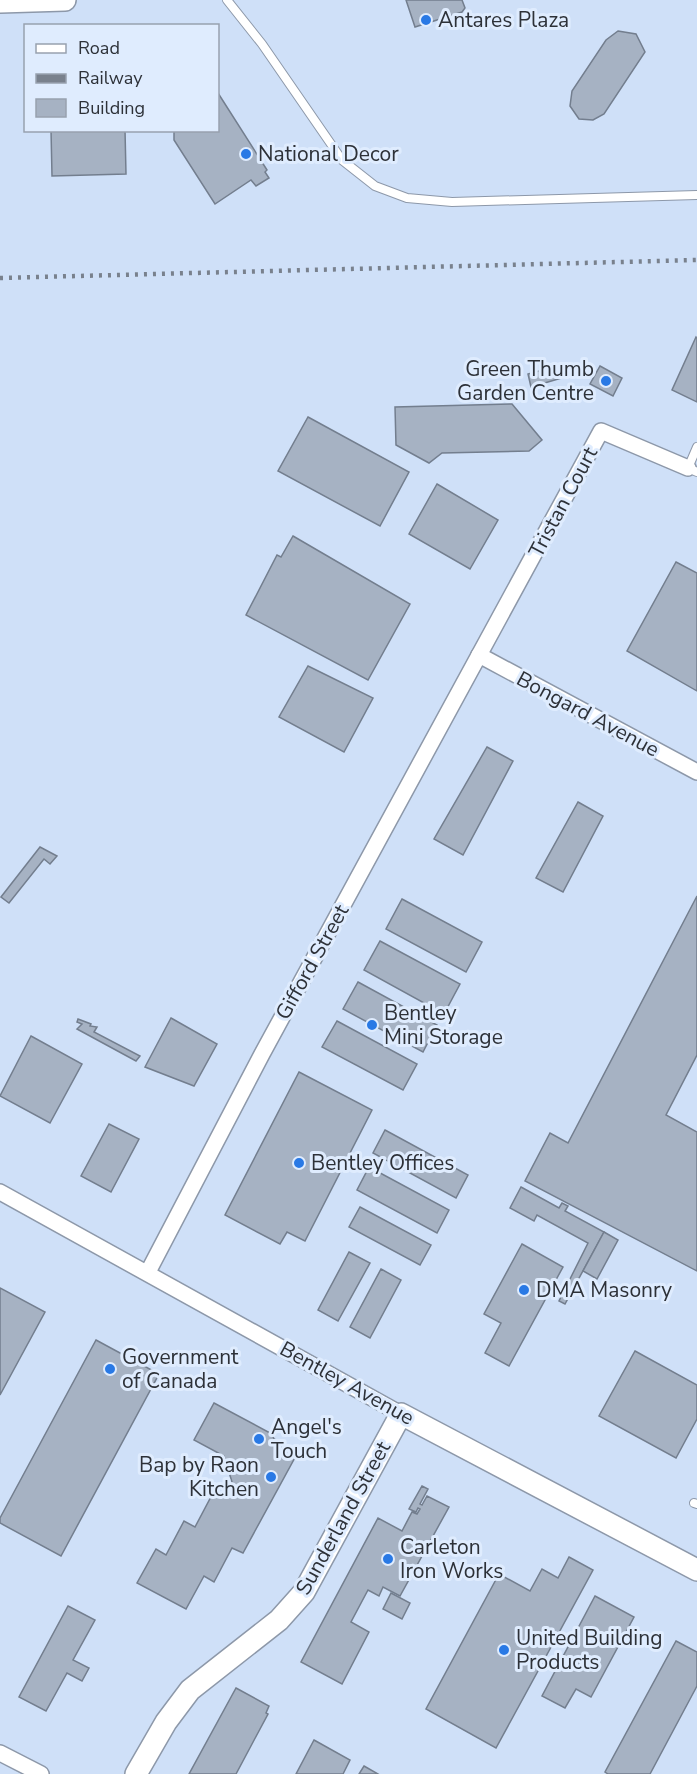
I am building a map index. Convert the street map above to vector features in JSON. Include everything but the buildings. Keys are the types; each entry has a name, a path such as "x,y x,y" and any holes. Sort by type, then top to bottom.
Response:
{"street":[{"path":"0,2 65,0"},
{"name":"Tristan Court","path":"480,655 601,431 692,470"},
{"name":"Bongard Avenue","path":"480,655 697,772"},
{"name":"Gifford Street","path":"148,1272 262,1054 480,655"},
{"name":"Bentley Avenue","path":"0,1192 401,1414 697,1570"},
{"name":"Sunderland Street","path":"136,1774 166,1722 190,1690 279,1620 304,1592 401,1414"},
{"path":"0,1753 41,1774"}],"lane":[{"path":"227,0 262,45 342,160 375,186 407,198 452,202 697,195"},
{"path":"692,470 697,447"}],"shaded area":[{"path":"0,0 697,0 697,1774 0,1774"}],"railway":[{"path":"0,278 697,260"}],"place":[{"name":"Antares Plaza","path":"426,20"},
{"name":"National Decor","path":"246,154"},
{"name":"Green Thumb Garden Centre","path":"606,381"},
{"name":"Bentley Mini Storage","path":"372,1025"},
{"name":"Bentley Offices","path":"299,1163"},
{"name":"DMA Masonry","path":"524,1290"},
{"name":"Government of Canada","path":"110,1369"},
{"name":"Angel's Touch","path":"259,1439"},
{"name":"Bap by Raon Kitchen","path":"271,1477"},
{"name":"Carleton Iron Works","path":"388,1559"},
{"name":"United Building Products","path":"504,1650"}]}
